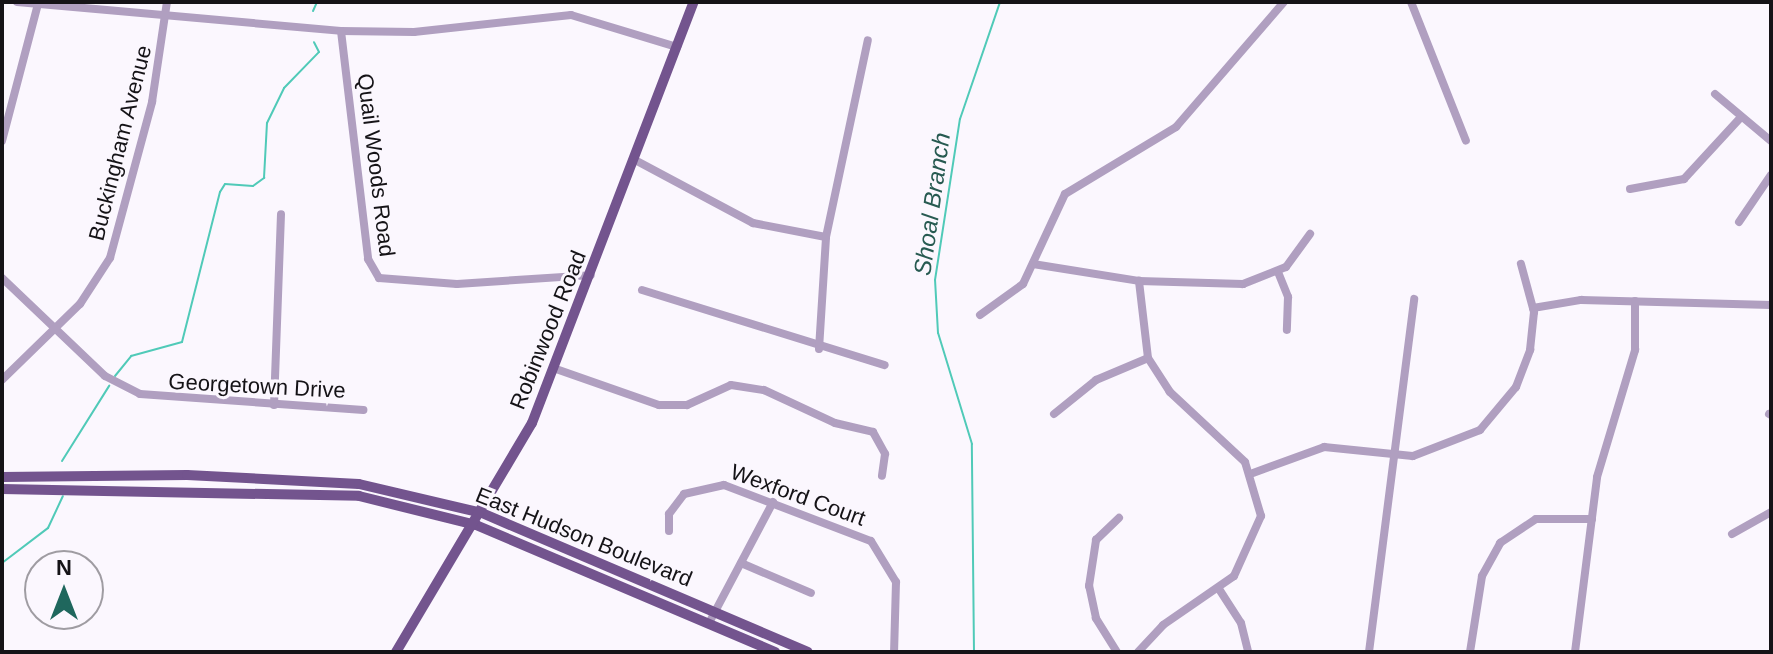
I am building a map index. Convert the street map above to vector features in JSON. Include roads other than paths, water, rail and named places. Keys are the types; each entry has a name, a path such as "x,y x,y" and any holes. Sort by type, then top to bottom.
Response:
{"main road":[{"name":"Robinwood Road","path":"396,652 476,525 556,369 694,2"},
{"name":"East Hudson Boulevard","path":"2,477 307,480 482,513 712,618 775,652"},
{"name":"East Hudson Boulevard","path":"2,489 308,492 359,496 476,525 712,618 808,652"}],"street":[{"path":"17,2 341,31 414,32 571,15 677,47"},
{"name":"Buckingham Avenue","path":"2,380 55,332 110,258 168,16 167,2"},
{"path":"980,315 1017,292 1065,194 1176,127 1284,2"},
{"path":"1411,2 1466,141"},
{"path":"2,141 38,4"},
{"name":"Quail Woods Road","path":"341,31 368,259 379,278 457,284 591,275"},
{"path":"819,349 826,237 868,40"},
{"path":"1715,94 1771,141"},
{"path":"1630,189 1684,179 1741,117"},
{"path":"635,160 753,223 826,237"},
{"path":"1739,222 1771,175"},
{"path":"274,405 281,214"},
{"path":"1033,264 1139,281 1234,285 1278,272 1310,234"},
{"path":"1253,473 1324,447 1393,456 1450,445 1498,412 1523,373 1533,308 1521,264"},
{"path":"1278,272 1288,297 1287,330"},
{"name":"Georgetown Drive","path":"2,278 55,332 105,376 140,394 363,410"},
{"path":"1138,652 1163,625 1219,589 1257,540 1261,508 1253,473 1170,392 1148,358 1139,281"},
{"path":"642,290 819,349 885,365"},
{"path":"1369,652 1414,299"},
{"path":"1533,308 1635,301 1771,305"},
{"path":"1575,652 1602,457 1631,367 1635,301"},
{"path":"1054,414 1096,380 1148,358"},
{"path":"556,369 659,405 687,405 731,385 764,390 873,432 885,454 882,476"},
{"name":"Wexford Court","path":"669,531 675,503 704,486 773,502 884,552 899,598 894,652"},
{"path":"712,618 773,502"},
{"path":"1732,534 1771,512"},
{"path":"1117,652 1096,618 1089,586 1096,540 1119,518"},
{"path":"1470,652 1482,576 1500,543 1536,519 1592,519"},
{"path":"741,563 811,593"},
{"path":"1219,589 1241,623 1248,652"}],"waterway":[{"path":"313,11 317,2"},
{"name":"Shoal Branch","path":"974,652 972,444 938,333 935,280 960,119 1000,2"},
{"path":"115,376 131,356 182,342 220,192 225,184 253,186 264,178 267,123 284,88 319,52 314,42"},
{"path":"62,461 109,386"},
{"path":"2,563 48,528 63,496"},
{"path":"2,624 2,647"}]}
